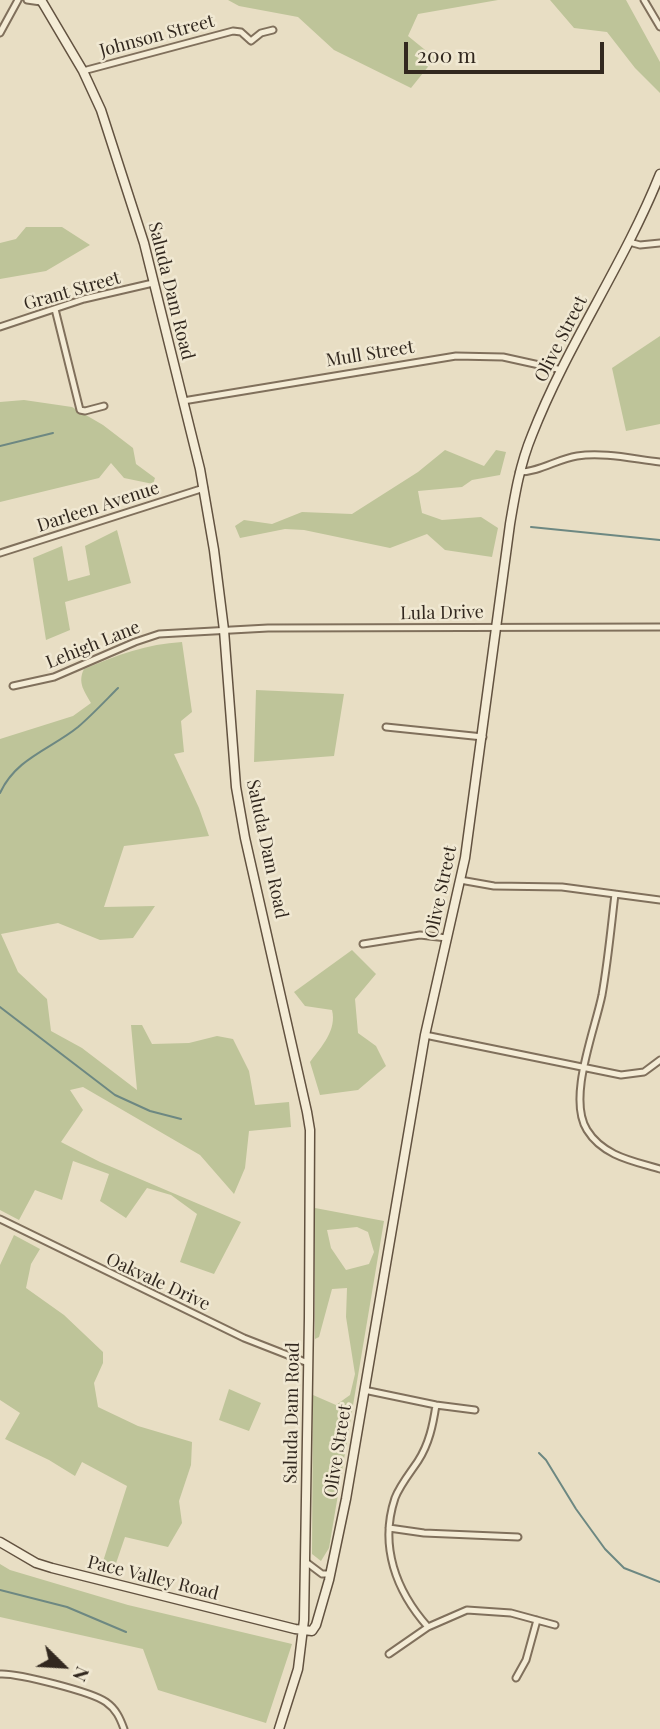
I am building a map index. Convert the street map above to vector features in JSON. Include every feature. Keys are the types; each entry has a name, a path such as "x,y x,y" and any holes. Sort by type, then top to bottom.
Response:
{"street":[{"path":"0,33 18,0"},
{"path":"27,0 41,1"},
{"path":"644,0 660,27"},
{"name":"Saluda Dam Road","path":"41,1 83,71 101,110 128,190 204,488 224,630 236,787 310,1130 303,1630 298,1669 279,1729"},
{"name":"Johnson Street","path":"83,71 233,31 240,32 251,40 272,30"},
{"name":"Olive Street","path":"303,1630 312,1630 316,1625 346,1499 425,1035 460,880 483,737 519,472 531,437 562,370 629,242 660,174"},
{"path":"629,242 640,245 660,243"},
{"name":"Grant Street","path":"0,327 153,283"},
{"path":"55,309 80,410 104,406"},
{"name":"Mull Street","path":"183,401 456,356 503,357 562,370"},
{"path":"519,472 531,472 586,455 660,463"},
{"name":"Darleen Avenue","path":"0,553 204,488"},
{"name":"Lula Drive","path":"224,630 660,626"},
{"name":"Lehigh Lane","path":"13,686 54,677 159,634 224,630"},
{"path":"386,727 483,737"},
{"path":"460,880 494,886 562,887 660,900"},
{"path":"615,894 602,995 579,1103 587,1130 612,1154 660,1169"},
{"path":"363,944 420,935 447,938"},
{"path":"425,1035 632,1075 644,1072 660,1060"},
{"name":"Oakvale Drive","path":"0,1219 244,1338 308,1363"},
{"path":"364,1390 475,1410"},
{"path":"428,1627 393,1568 389,1528 395,1497 429,1441 436,1405"},
{"path":"389,1528 424,1533 518,1537"},
{"name":"Pace Valley Road","path":"0,1542 52,1569 303,1630"},
{"path":"304,1561 322,1574 330,1574"},
{"path":"389,1654 428,1627 467,1610 511,1613 555,1625"},
{"path":"516,1678 526,1660 537,1620"},
{"path":"0,1674 91,1694 115,1710 124,1729"}],"green space":[{"path":"228,0 498,0 418,14 408,36 435,58 411,88 334,50 298,17 239,6"},
{"path":"550,0 626,0 660,62 660,93 635,68 607,32 574,28"},
{"path":"26,227 62,227 90,245 46,271 0,279 0,243 16,239"},
{"path":"660,336 660,424 626,431 612,368"},
{"path":"24,400 72,407 103,425 133,448 136,464 155,478 153,484 124,478 111,463 99,478 0,502 0,402"},
{"path":"445,450 484,466 496,450 506,452 500,475 472,480 462,487 418,491 422,513 442,520 481,517 498,528 492,557 445,550 427,534 390,548 304,530 285,529 240,538 235,526 244,520 272,524 302,512 352,514 418,472"},
{"path":"117,530 131,583 65,602 70,630 46,640 33,558 62,546 68,581 90,575 85,546"},
{"path":"182,642 192,712 181,721 184,752 174,754 209,836 124,846 104,907 155,906 133,938 100,940 58,923 1,934 18,972 47,999 51,1031 82,1048 137,1090 131,1025 142,1025 152,1044 189,1043 217,1036 233,1039 249,1071 255,1105 289,1102 291,1127 249,1131 245,1168 234,1194 200,1155 83,1087 70,1090 83,1110 61,1142 100,1162 241,1222 214,1274 180,1262 197,1214 171,1195 147,1188 126,1218 100,1201 109,1174 73,1161 62,1200 35,1190 19,1220 0,1210 0,739 73,716 91,703 82,683 84,669 132,651"},
{"path":"256,690 344,694 334,756 254,762"},
{"path":"352,950 376,974 355,999 358,1033 376,1046 386,1066 358,1090 320,1095 310,1062 330,1031 332,1010 305,1006 294,992"},
{"path":"315,1208 384,1221 329,1548 321,1561 312,1554 313,1395 336,1405 350,1395 355,1374 346,1317 347,1288 332,1289 319,1337 315,1339","holes":["357,1227 368,1232 374,1252 369,1264 346,1270 331,1248 327,1230"]},
{"path":"14,1235 40,1249 31,1264 26,1288 64,1315 103,1352 103,1363 94,1383 98,1407 138,1426 192,1442 191,1465 179,1501 182,1523 168,1547 125,1537 112,1575 100,1571 127,1486 82,1462 75,1476 5,1439 20,1413 0,1400 0,1265"},
{"path":"229,1389 261,1403 249,1431 219,1420"},
{"path":"0,1564 10,1570 128,1605 292,1644 266,1723 158,1690 143,1649 0,1617"}],"waterway":[{"path":"0,446 53,433"},
{"path":"531,527 660,540"},
{"path":"0,793 15,771 78,727 118,688"},
{"path":"0,1007 115,1095 150,1111 181,1119"},
{"path":"539,1453 605,1549 624,1568 660,1582"},
{"path":"0,1590 67,1607 126,1632"}]}
